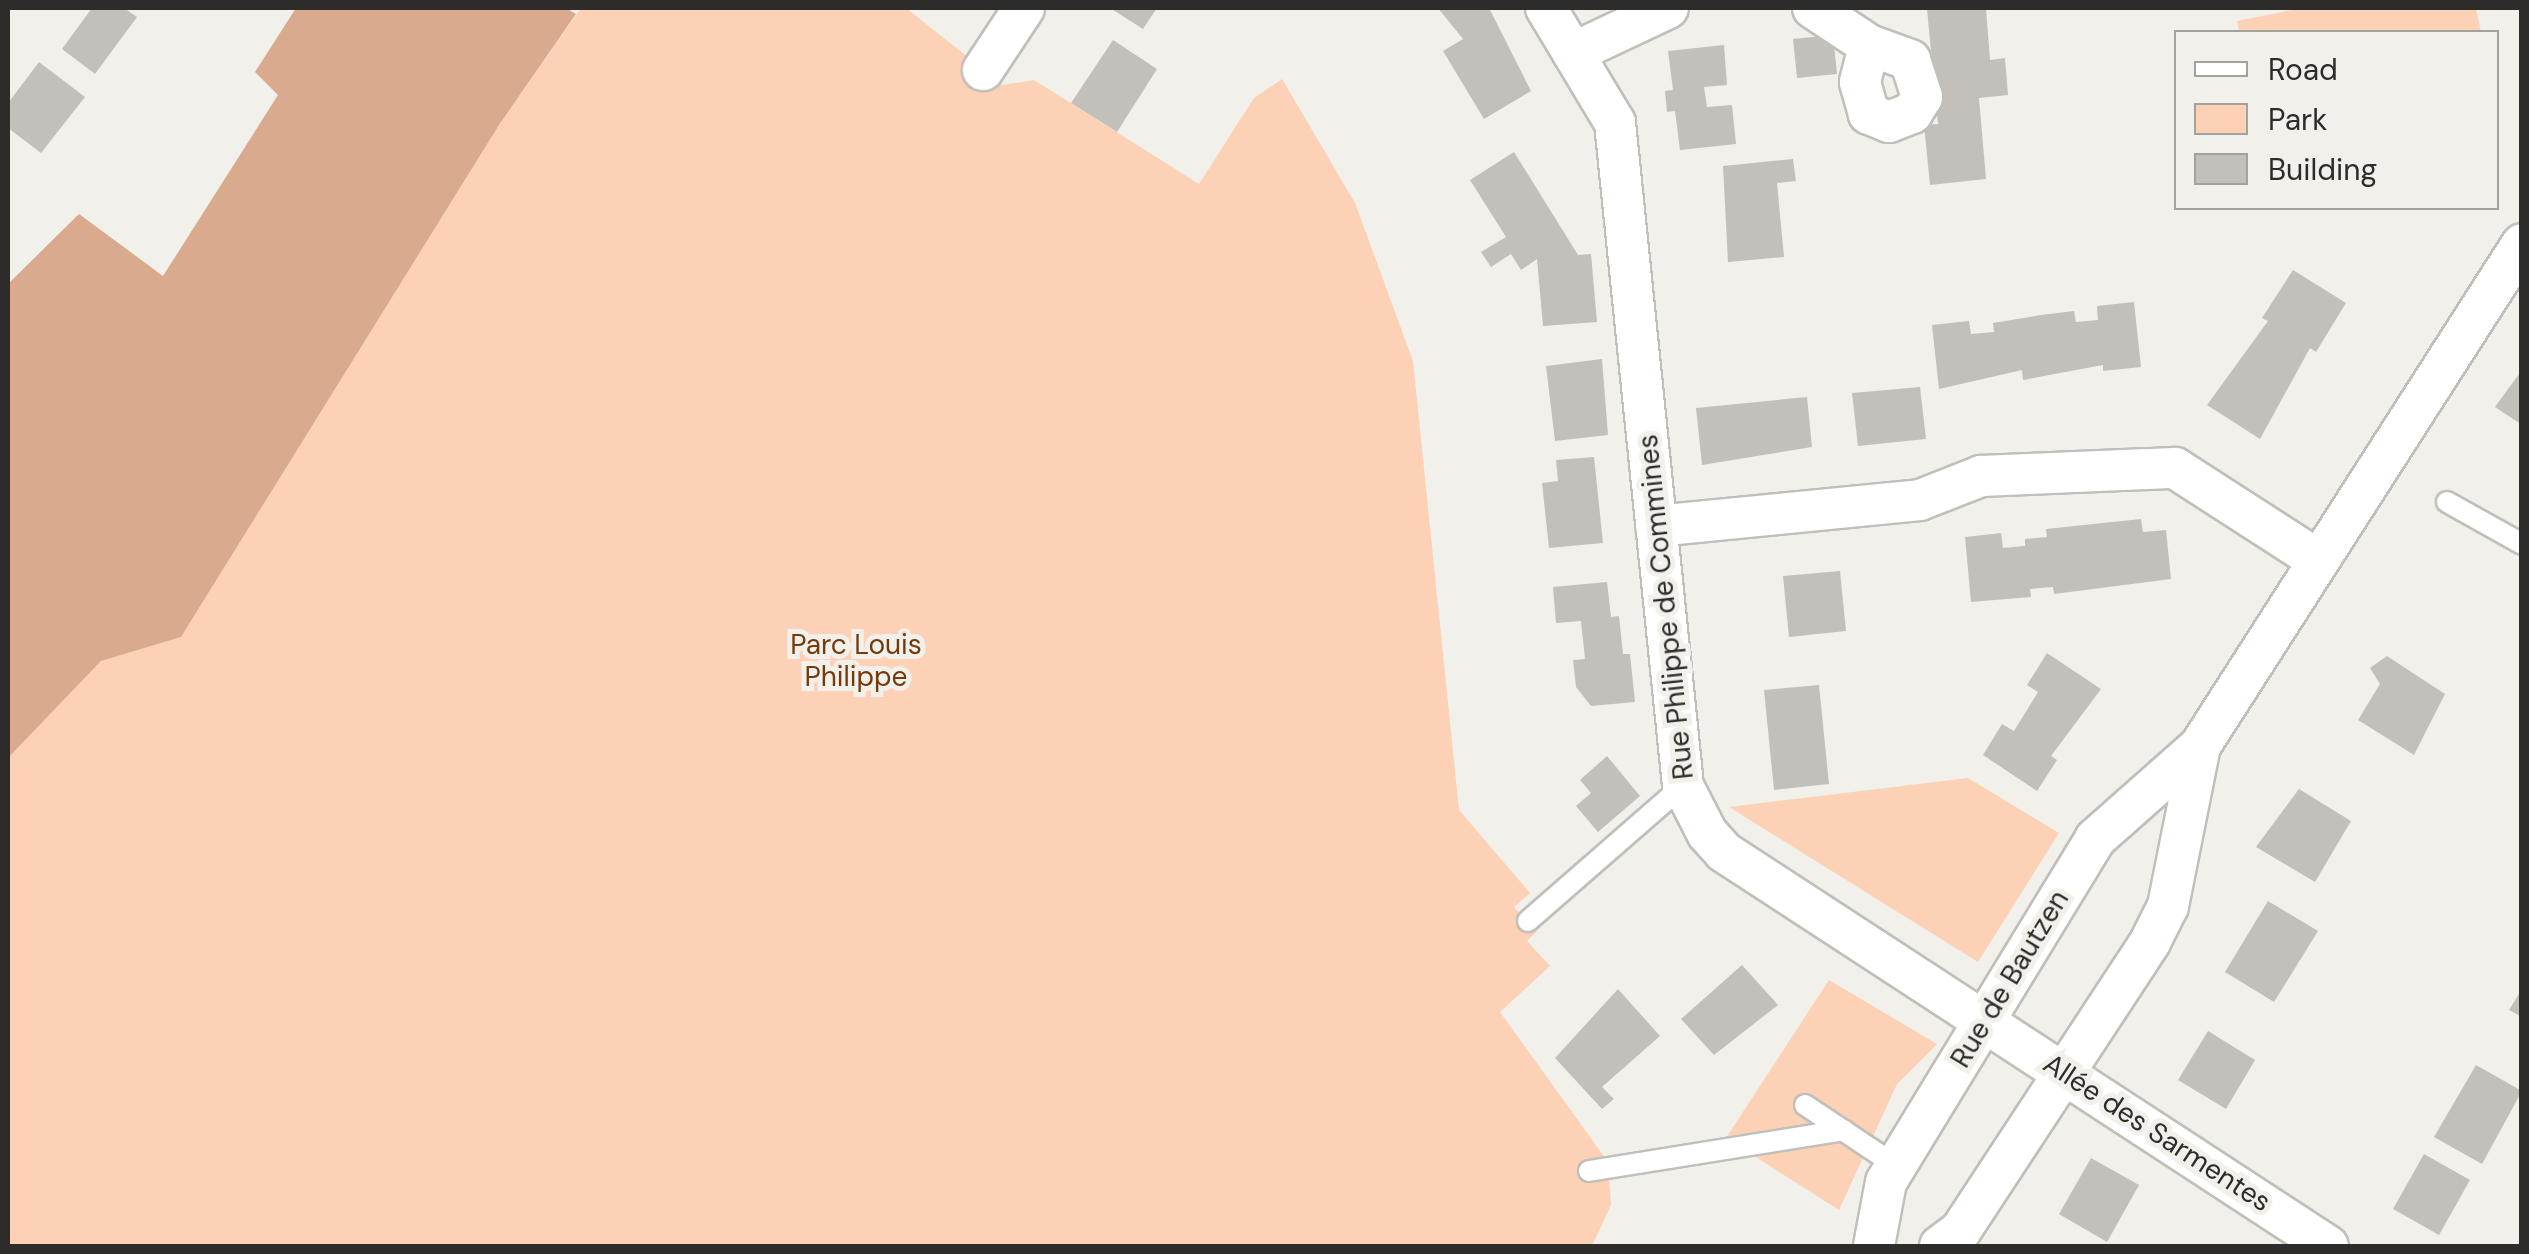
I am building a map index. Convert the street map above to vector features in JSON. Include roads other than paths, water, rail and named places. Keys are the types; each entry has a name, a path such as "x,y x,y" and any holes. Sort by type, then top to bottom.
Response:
{"street":[{"path":"983,70 1024,8"},
{"name":"Rue Philippe de Commines","path":"1546,8 1615,123 1683,786 1724,852 1986,1020"},
{"path":"1573,53 1668,8"},
{"path":"1812,8 1870,45"},
{"name":"Rue de Bautzen","path":"1874,1246 1886,1182 1895,1165 2095,839 2200,746 2522,244"},
{"path":"1656,526 1920,500 1980,476 2176,468 2318,560"},
{"name":"Rue de Bautzen","path":"1940,1246 1961,1230 2168,906 2200,746"},
{"name":"Allée des Sarmentes","path":"1986,1020 2328,1246"}],"lane":[{"path":"2447,502 2522,544"},
{"path":"1528,922 1683,786"},
{"path":"1805,1105 1895,1165"},
{"path":"1588,1172 1844,1130"}],"park label":[{"name":"Parc Louis Philippe","path":"856,661"}]}
